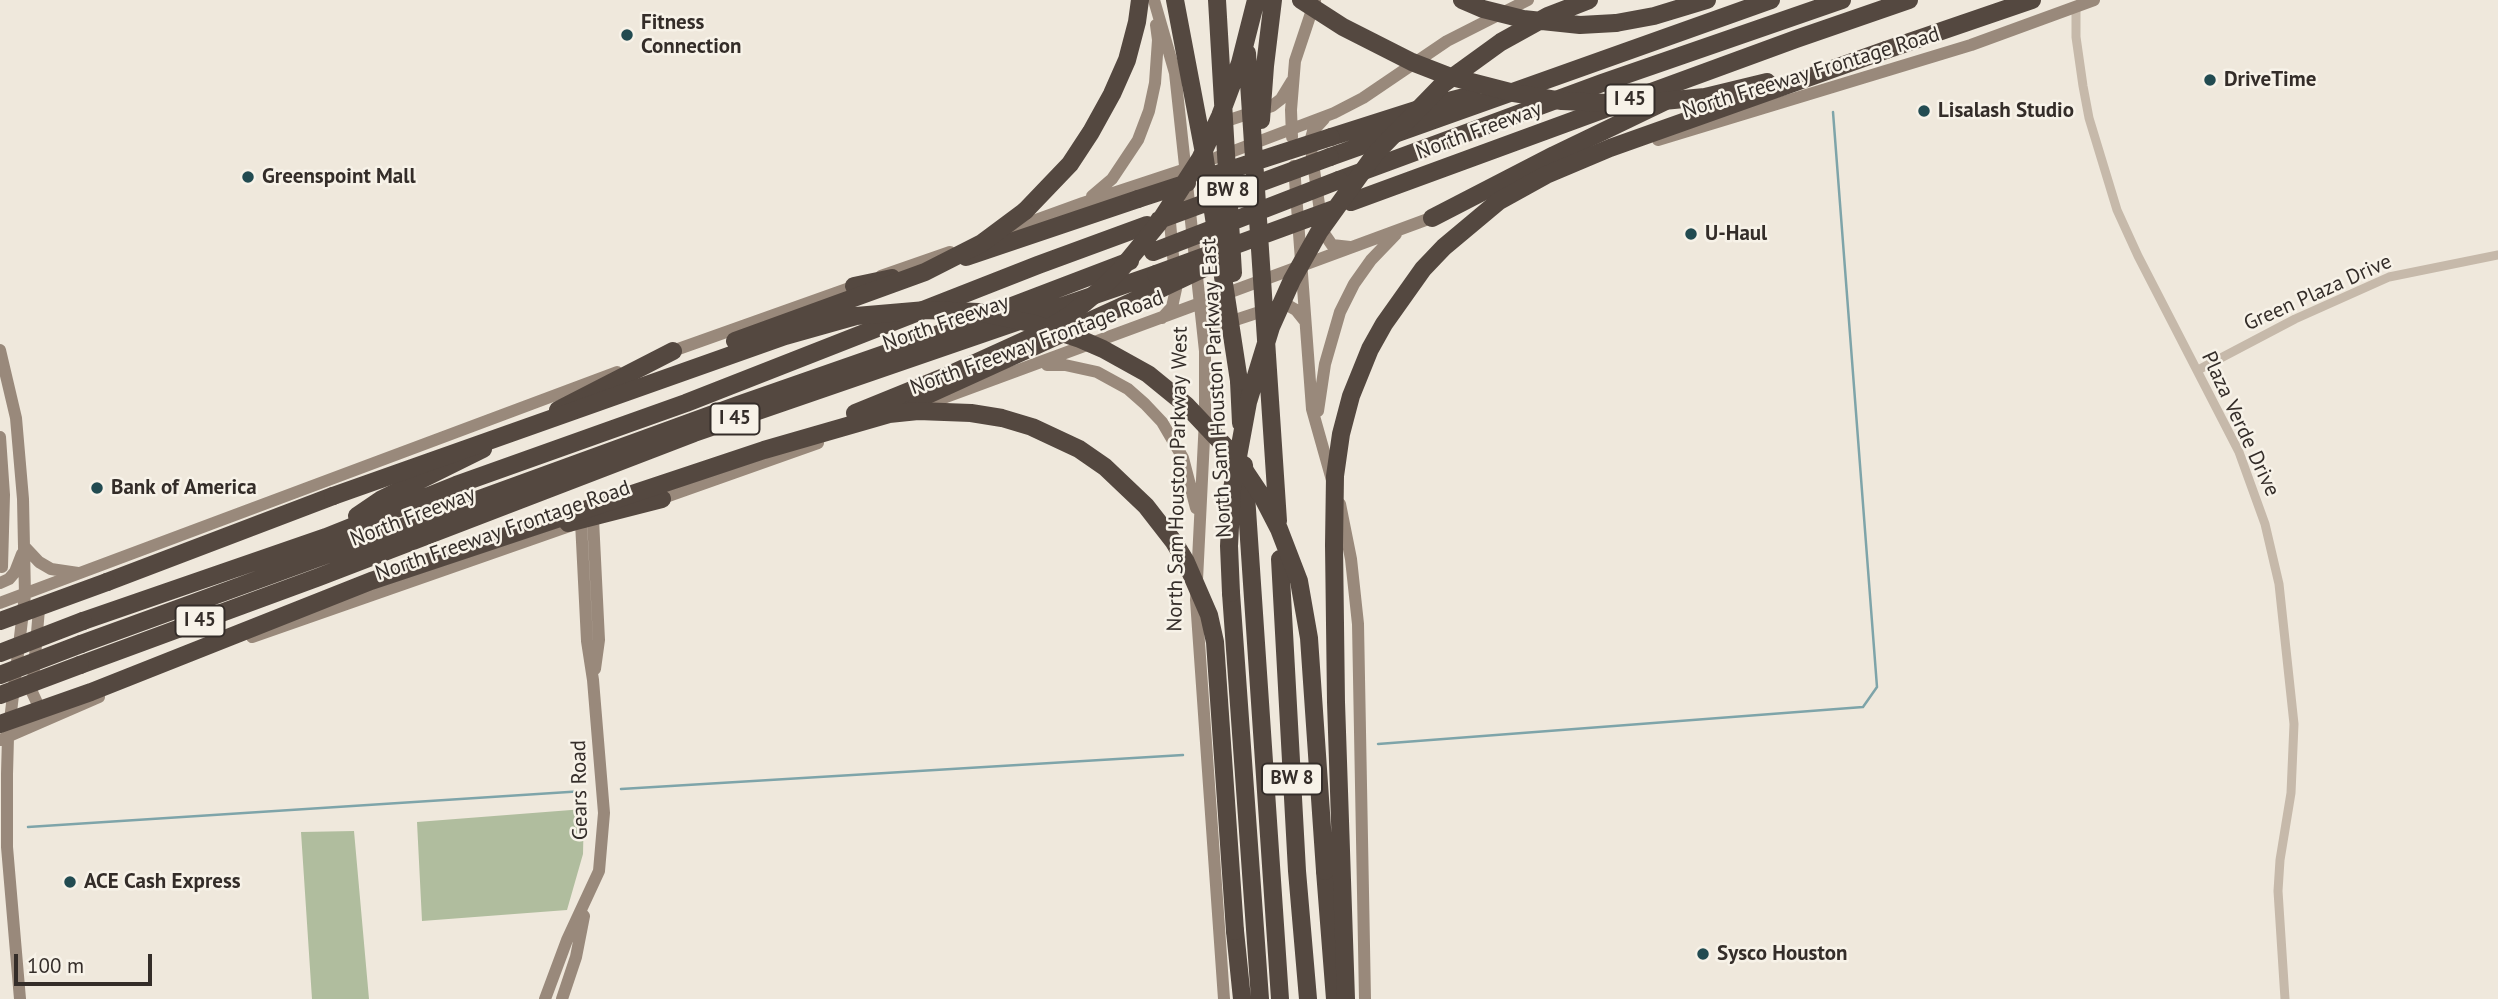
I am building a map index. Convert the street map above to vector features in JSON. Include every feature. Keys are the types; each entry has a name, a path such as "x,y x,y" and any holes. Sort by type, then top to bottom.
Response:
{"highway":[{"path":"333,496 549,407 895,285 982,243 1025,211 1051,185 1070,164 1091,132 1112,94 1126,60 1140,0"},
{"path":"1175,0 1204,153 1239,381"},
{"name":"North Sam Houston Parkway East","path":"1217,0 1250,564 1280,999"},
{"name":"BW 8","path":"1244,0 1297,871 1308,999"},
{"path":"764,450 1017,346 1070,315 1101,289 1158,224 1200,159 1240,63 1256,0"},
{"path":"1259,229 1261,123 1273,0"},
{"path":"1301,0 1362,37 1448,76 1514,93 1562,101 1632,104 1705,97 1906,44 2032,0"},
{"path":"1462,0 1495,13 1580,25 1616,23 1654,16 1707,0"},
{"path":"1260,999 1229,546 1236,455 1258,363 1284,296 1319,232 1357,176 1396,130 1443,84 1501,42 1548,16 1589,0"},
{"name":"North Freeway","path":"0,653 83,621 326,537 456,485 687,403 1038,265 1330,157 1771,0"},
{"name":"North Freeway","path":"0,675 593,457 910,345 1339,180 1602,83 1842,0"},
{"name":"North Freeway","path":"0,695 319,577 694,433 1158,281 1351,202 1909,0"},
{"path":"1432,218 1554,155 1796,39"},
{"path":"1346,999 1336,689 1334,500 1337,455 1351,396 1370,349 1384,324 1416,278 1444,247 1499,201 1546,174 1610,148 1885,50"},
{"path":"854,286 942,266 1135,192 1331,137 1425,107 1584,65"},
{"path":"849,432 1158,281"},
{"path":"0,621 333,496 785,336 856,317 926,310 978,312 1056,330 1103,349 1148,374 1199,417 1224,444 1263,498 1292,562 1303,600 1309,638 1335,999"},
{"path":"326,537 382,499 673,351"},
{"path":"3,733 104,687 371,581 764,450 889,414 918,411 971,413 1002,418 1032,427 1079,449 1105,467 1146,506 1174,542 1209,615 1215,642 1242,999"},
{"path":"319,577 393,568 662,499"}],"main road":[{"path":"1154,0 1171,56 1186,169"},
{"path":"1083,202 1112,179 1122,167 1138,140 1149,111 1155,83 1158,40 1154,0"},
{"path":"1315,0 1299,44 1294,76 1292,130 1310,390 1317,429 1341,508 1351,559 1357,624 1365,999"},
{"path":"0,603 673,351 1083,202 1135,192 1186,169 1334,113 1363,98 1464,32 1528,0"},
{"name":"North Freeway Frontage Road","path":"3,733 79,706 164,668 587,520 662,499 1029,368 1432,218 1649,142 1971,45 2094,0"},
{"path":"1180,116 1186,123 1202,129 1272,106 1281,99 1294,76"},
{"path":"1334,113 1317,125 1310,142 1323,232 1332,245 1358,246"},
{"name":"North Sam Houston Parkway West","path":"1186,169 1205,351 1205,419 1196,600 1224,999"},
{"path":"1135,192 1143,186 1162,196 1169,213 1175,299 1172,307 1159,320"},
{"path":"1317,429 1325,365 1340,312 1354,284 1371,260 1400,230"},
{"path":"1205,351 1208,339 1220,325 1278,306 1289,306 1297,310 1305,321"},
{"path":"0,350 9,383 19,443 24,546 25,595 3,733 8,864 20,999"},
{"path":"1029,368 1065,365 1097,372 1128,389 1145,404 1162,422 1183,458 1199,524"},
{"path":"0,437 4,495 2,567"},
{"name":"Gears Road","path":"545,999 567,940 599,871 604,813 593,680 587,641 587,520"},
{"path":"24,546 39,562 51,569 76,576"},
{"path":"0,583 15,572 24,546"},
{"path":"76,576 48,591 39,609 32,692 39,707 46,711 79,706"},
{"path":"0,789 7,813"},
{"name":"Gears Road","path":"562,999 576,957 588,898"}],"street":[{"name":"Plaza Verde Drive","path":"2076,6 2076,37 2085,97 2117,210 2239,452 2257,497 2279,584 2294,724 2291,793 2283,836 2278,891 2285,999"},
{"name":"Green Plaza Drive","path":"2198,370 2295,319 2389,277 2498,255"}],"green space":[{"path":"584,809 583,854 567,910 422,921 417,822"},
{"path":"354,831 369,999 312,999 301,832"}],"waterway":[{"path":"1378,744 1863,707 1877,687 1833,112"},
{"path":"621,789 1183,755"},
{"path":"28,827 584,791"}],"place":[{"name":"Fitness Connection","path":"627,35"},
{"name":"DriveTime","path":"2210,80"},
{"name":"Lisalash Studio","path":"1924,111"},
{"name":"Greenspoint Mall","path":"248,177"},
{"name":"U-Haul","path":"1691,234"},
{"name":"Bank of America","path":"97,488"},
{"name":"ACE Cash Express","path":"70,882"},
{"name":"Sysco Houston","path":"1703,954"}]}
